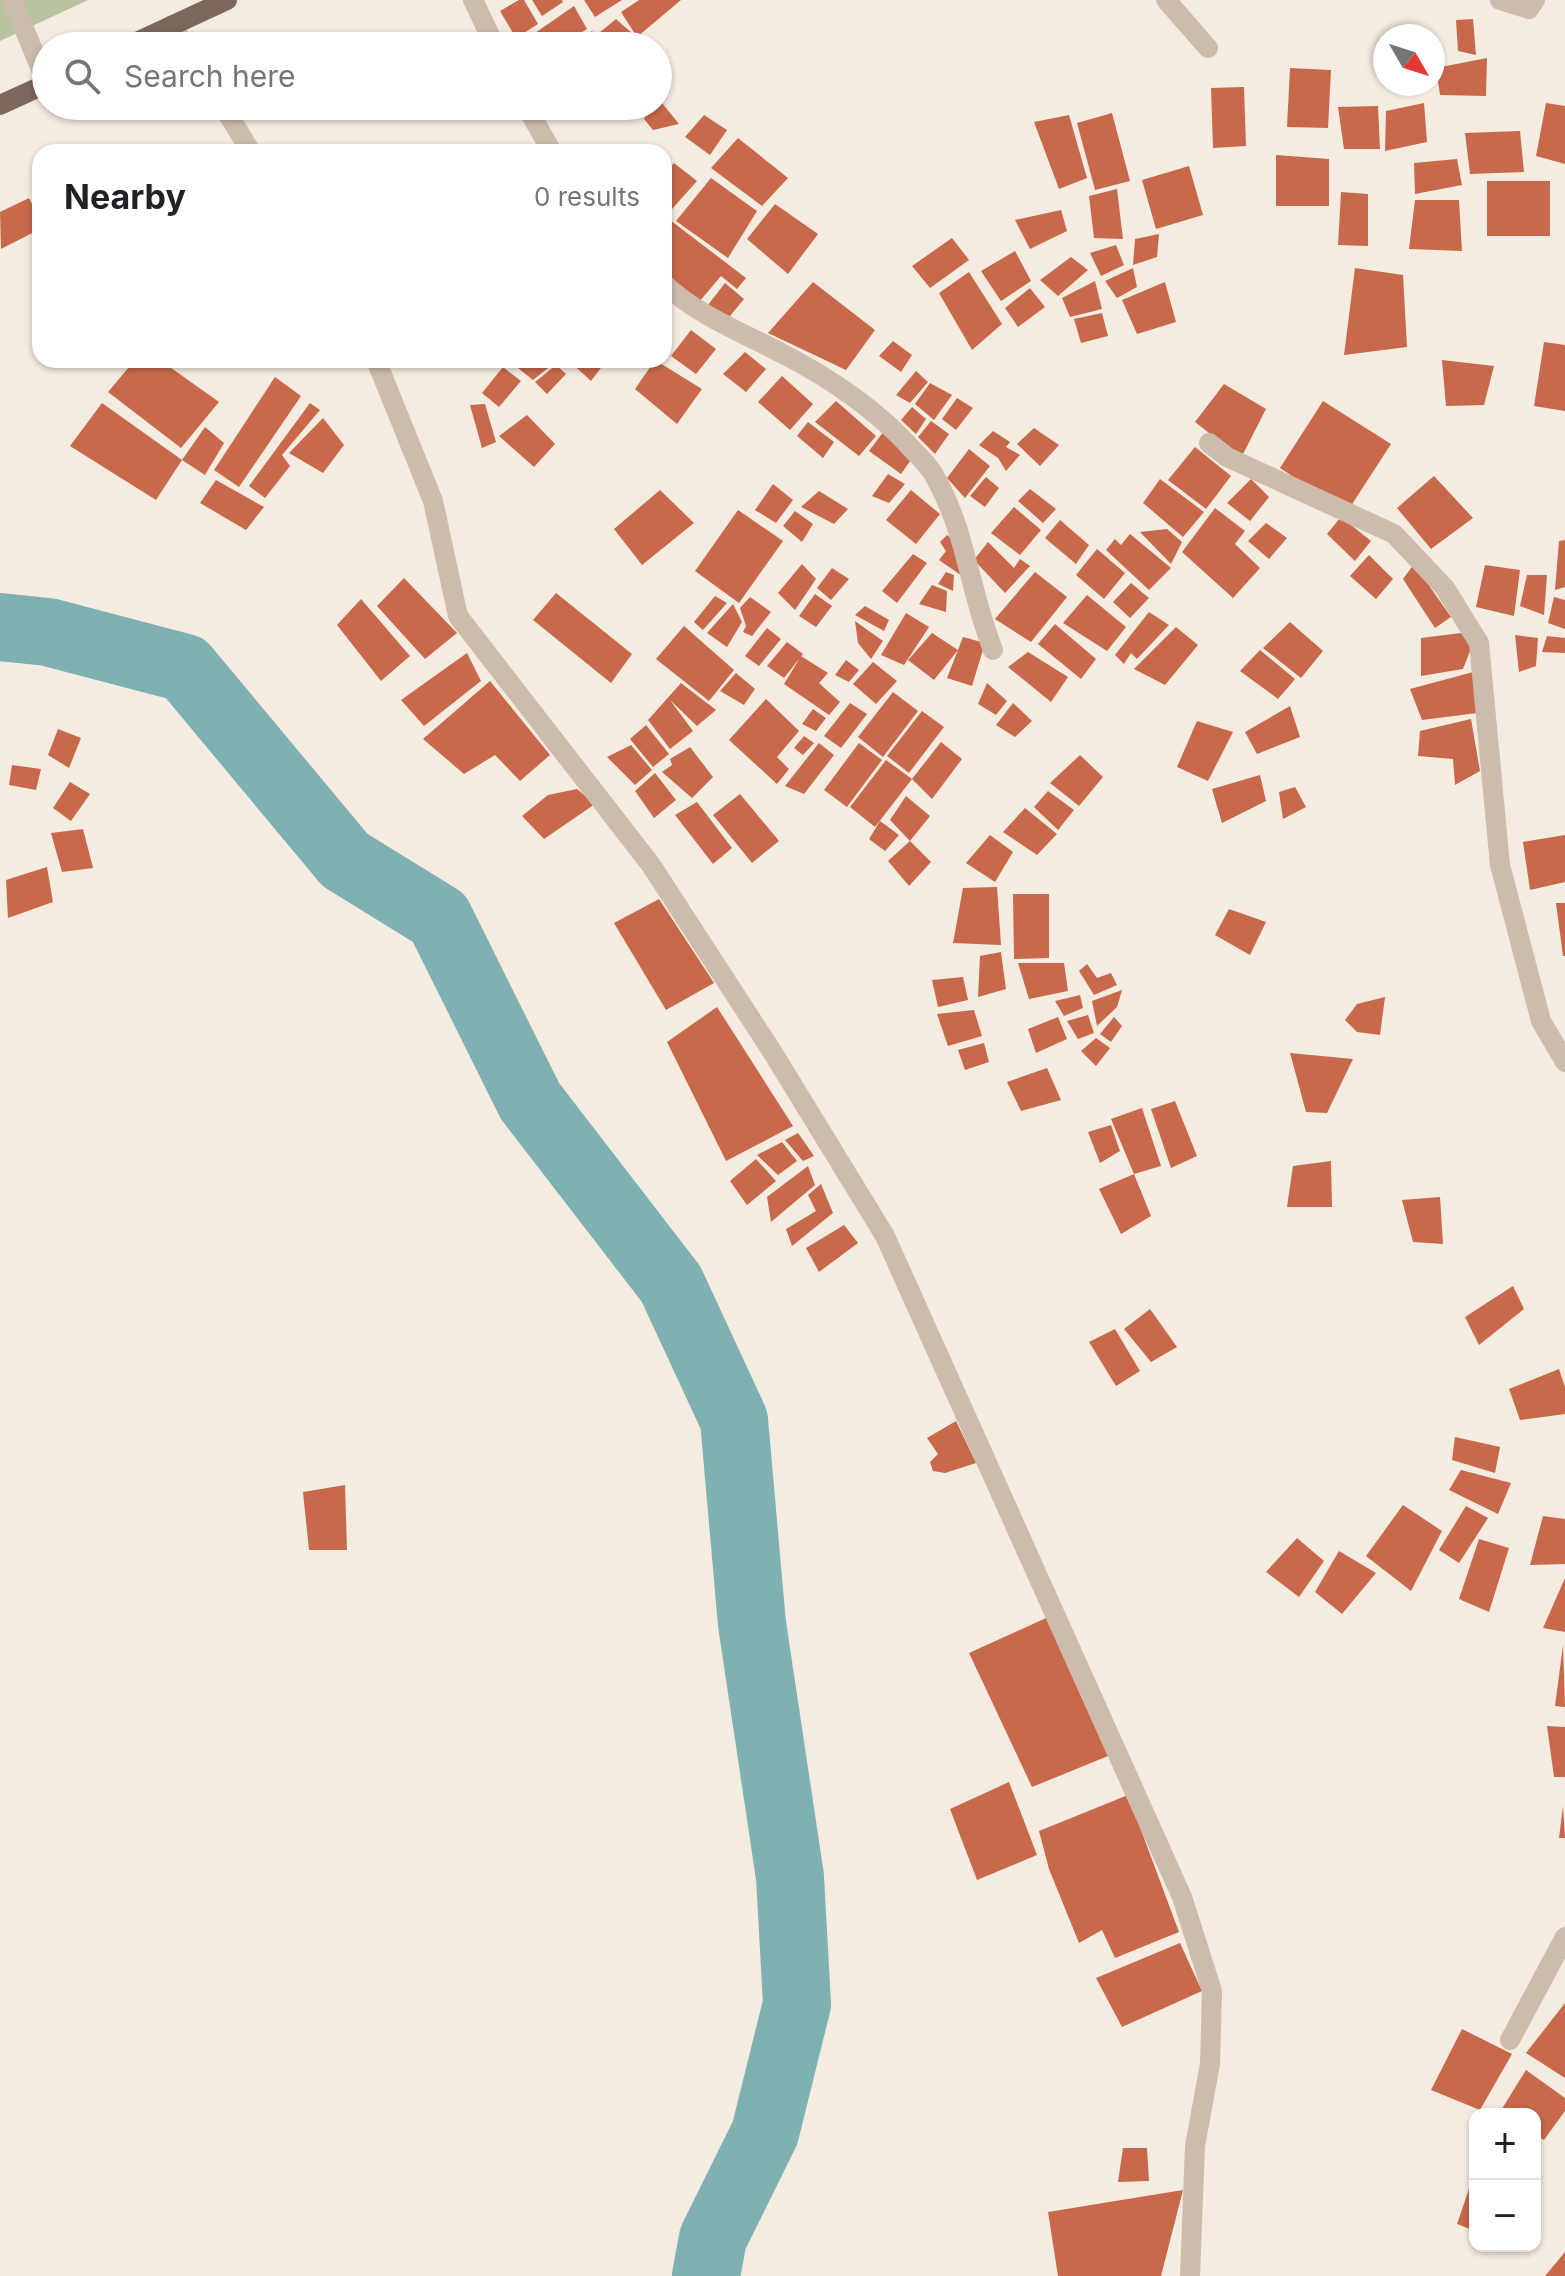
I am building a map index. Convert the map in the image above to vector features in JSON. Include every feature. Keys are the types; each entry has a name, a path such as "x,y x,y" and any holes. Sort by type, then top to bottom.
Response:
{"main road":[{"path":"157,32 227,0"},
{"path":"0,105 32,89"}],"street":[{"path":"12,0 32,48"},
{"path":"473,0 488,32"},
{"path":"1166,0 1208,48"},
{"path":"1500,0 1529,9 1535,0"},
{"path":"172,25 176,32"},
{"path":"232,120 246,144"},
{"path":"534,120 547,144"},
{"path":"672,291 723,326 786,355 889,423 898,433 935,475 965,548 980,617 993,650"},
{"path":"379,368 433,501 458,616 651,865 773,1053 885,1236 1182,1897 1212,1991 1210,2064 1195,2146 1190,2276"},
{"path":"1209,443 1227,457 1394,534 1445,588 1479,643 1500,865 1541,1021 1565,1062"},
{"path":"1510,2040 1565,1937"}],"green space":[{"path":"0,0 88,0 0,41"}],"building":[{"path":"524,0 538,24 525,32 512,32 500,11"},
{"path":"532,0 562,0 563,2 542,16"},
{"path":"584,0 622,0 595,17"},
{"path":"639,0 681,0 643,32 634,32 621,12"},
{"path":"574,6 587,29 582,32 537,32"},
{"path":"616,19 630,32 600,32"},
{"path":"1473,19 1476,55 1458,51 1456,20"},
{"path":"1487,58 1486,96 1445,95 1445,66"},
{"path":"1290,68 1331,70 1328,128 1287,127"},
{"path":"1244,87 1246,146 1213,148 1211,88"},
{"path":"1424,103 1427,142 1385,151 1386,111"},
{"path":"1546,103 1565,106 1565,164 1536,156"},
{"path":"1378,106 1380,149 1344,149 1338,107"},
{"path":"1112,113 1130,181 1095,190 1077,123"},
{"path":"672,115 679,124 653,130 645,120 672,120"},
{"path":"704,115 727,130 710,155 685,137"},
{"path":"1069,115 1087,178 1059,189 1034,122"},
{"path":"1520,131 1524,172 1470,174 1465,133"},
{"path":"738,138 788,178 762,206 711,168"},
{"path":"1276,155 1329,159 1329,206 1276,206"},
{"path":"1457,159 1462,185 1415,194 1414,163"},
{"path":"674,163 697,181 672,209"},
{"path":"1189,166 1203,215 1156,229 1142,180"},
{"path":"711,178 757,211 728,258 676,221"},
{"path":"1487,181 1550,181 1550,236 1487,236"},
{"path":"1117,189 1123,239 1094,238 1089,196"},
{"path":"1341,192 1368,194 1368,246 1338,245"},
{"path":"29,198 32,204 32,233 1,249 0,212"},
{"path":"1415,200 1459,200 1462,251 1409,249"},
{"path":"775,204 818,234 788,274 747,239"},
{"path":"1061,210 1067,231 1030,249 1015,220"},
{"path":"672,222 746,278 737,289 721,276 699,302 672,278"},
{"path":"1159,234 1157,257 1133,265 1135,239"},
{"path":"952,238 969,260 930,288 912,266"},
{"path":"1116,245 1124,265 1101,276 1090,253"},
{"path":"1015,251 1031,281 1001,301 981,271"},
{"path":"1071,257 1088,270 1058,296 1040,280"},
{"path":"1133,268 1137,287 1117,298 1105,281"},
{"path":"1355,268 1403,275 1407,347 1344,355"},
{"path":"969,272 1002,324 972,350 939,293"},
{"path":"1095,281 1102,309 1070,317 1062,298"},
{"path":"813,282 875,330 846,370 768,333"},
{"path":"1165,282 1176,322 1137,334 1122,300"},
{"path":"725,283 744,299 725,322 708,305"},
{"path":"1030,288 1045,307 1018,327 1005,308"},
{"path":"1102,313 1108,336 1081,343 1074,319"},
{"path":"691,330 716,349 696,374 672,355"},
{"path":"893,341 912,355 901,372 879,356"},
{"path":"1544,342 1565,345 1565,411 1534,406"},
{"path":"745,352 766,369 746,392 723,374"},
{"path":"1442,360 1494,366 1484,405 1446,406"},
{"path":"128,368 171,368 219,402 181,448 108,392"},
{"path":"502,368 521,381 499,407 482,393"},
{"path":"518,368 548,368 533,380"},
{"path":"552,368 559,368 566,374 547,394 535,382"},
{"path":"577,368 601,368 591,381"},
{"path":"649,368 668,368 702,389 677,424 635,389"},
{"path":"916,371 928,382 910,403 896,395"},
{"path":"782,376 813,404 790,430 758,402"},
{"path":"275,377 301,396 239,487 214,470"},
{"path":"930,383 952,395 934,420 915,404"},
{"path":"1224,384 1266,409 1241,458 1195,422"},
{"path":"957,398 973,408 956,430 942,419"},
{"path":"836,401 876,436 859,456 815,422"},
{"path":"1323,401 1391,444 1347,512 1280,468"},
{"path":"102,403 182,460 156,500 70,446"},
{"path":"310,403 320,410 282,455 290,466 265,498 249,486"},
{"path":"485,404 496,442 482,448 470,405"},
{"path":"912,407 926,419 916,434 901,420"},
{"path":"527,415 555,444 534,467 499,436"},
{"path":"323,418 344,445 323,473 289,453"},
{"path":"931,421 949,434 935,454 918,437"},
{"path":"808,422 834,442 823,458 797,436"},
{"path":"205,427 224,443 205,475 182,460"},
{"path":"1034,428 1059,445 1040,466 1017,444"},
{"path":"884,431 913,457 901,474 869,451"},
{"path":"993,431 1010,442 1006,447 1020,455 1006,471 998,458 979,445"},
{"path":"1195,447 1231,476 1206,509 1168,480"},
{"path":"969,449 990,466 965,498 947,478"},
{"path":"888,474 905,484 889,503 872,496"},
{"path":"1434,476 1473,518 1431,549 1397,508"},
{"path":"986,477 999,488 985,507 970,496"},
{"path":"1160,479 1204,512 1183,537 1143,503"},
{"path":"1251,479 1269,497 1250,521 1227,503"},
{"path":"216,480 264,507 246,530 200,503"},
{"path":"773,484 793,500 776,523 755,510"},
{"path":"1030,489 1056,509 1043,523 1018,501"},
{"path":"660,490 694,523 642,565 614,529"},
{"path":"911,490 940,514 916,544 886,520"},
{"path":"819,491 848,509 834,524 801,507"},
{"path":"1014,507 1041,530 1020,555 991,533"},
{"path":"1215,508 1245,531 1235,544 1260,568 1233,598 1182,552"},
{"path":"738,510 783,541 739,603 695,571"},
{"path":"795,511 813,524 802,542 783,526"},
{"path":"1341,517 1371,541 1355,561 1327,534"},
{"path":"1060,520 1089,545 1076,564 1045,538"},
{"path":"1266,523 1287,538 1269,559 1248,541"},
{"path":"1167,529 1182,542 1171,564 1140,532"},
{"path":"1130,534 1171,568 1149,590 1106,550 1115,539 1121,545"},
{"path":"947,535 960,545 962,576 939,560 946,551 940,542"},
{"path":"1565,540 1565,587 1555,590 1559,541"},
{"path":"988,542 1014,568 1020,559 1030,566 1005,593 974,560"},
{"path":"1097,549 1125,573 1104,599 1076,575"},
{"path":"913,554 927,563 897,603 882,591"},
{"path":"1369,555 1393,579 1376,599 1350,576"},
{"path":"802,564 816,579 795,610 778,593"},
{"path":"1414,564 1451,617 1435,628 1403,579"},
{"path":"1485,565 1520,570 1514,616 1476,607"},
{"path":"832,568 849,579 831,600 817,588"},
{"path":"946,572 954,575 953,591 938,584"},
{"path":"1035,572 1067,597 1031,642 995,619"},
{"path":"1527,575 1547,575 1544,615 1520,606"},
{"path":"404,578 457,633 425,659 377,606"},
{"path":"1131,583 1149,598 1130,618 1113,602"},
{"path":"932,585 947,591 946,612 919,604"},
{"path":"556,593 632,654 611,683 533,620"},
{"path":"815,594 832,606 816,627 799,616"},
{"path":"1087,595 1126,627 1107,651 1063,623"},
{"path":"715,596 727,603 703,630 694,622"},
{"path":"750,597 771,612 752,636 743,632 746,626 740,608"},
{"path":"1554,597 1565,600 1565,629 1548,623"},
{"path":"361,599 410,656 381,681 337,625"},
{"path":"733,604 742,622 727,647 707,633"},
{"path":"865,606 889,620 884,631 855,615"},
{"path":"1149,612 1169,625 1137,659 1131,653 1124,664 1115,655"},
{"path":"906,613 929,627 904,665 881,655"},
{"path":"855,621 883,641 871,659 858,643"},
{"path":"1290,622 1323,651 1301,678 1263,648"},
{"path":"1055,624 1096,659 1081,679 1038,644"},
{"path":"684,626 734,670 709,701 656,659"},
{"path":"1176,627 1198,645 1165,685 1134,669"},
{"path":"767,628 781,639 759,666 745,656"},
{"path":"932,633 958,650 934,680 908,660"},
{"path":"1461,633 1472,646 1463,669 1421,676 1421,638"},
{"path":"1515,635 1538,638 1536,666 1519,672"},
{"path":"1547,636 1565,638 1565,653 1542,652"},
{"path":"963,637 985,643 972,686 947,678"},
{"path":"787,642 803,654 784,678 767,666"},
{"path":"1260,650 1295,679 1278,699 1240,671"},
{"path":"1028,652 1068,677 1051,702 1008,667"},
{"path":"467,653 481,681 424,726 401,700"},
{"path":"801,656 828,673 819,683 840,702 829,715 784,684"},
{"path":"846,660 859,670 849,682 835,675"},
{"path":"873,662 897,681 876,704 853,684"},
{"path":"1477,671 1485,712 1422,720 1410,689"},
{"path":"736,673 755,689 744,705 720,691"},
{"path":"490,681 550,755 520,781 495,755 464,774 423,739"},
{"path":"681,683 716,710 697,726 670,700 693,731 670,749 648,720"},
{"path":"987,683 1007,701 996,715 978,704"},
{"path":"893,692 918,711 883,757 858,737"},
{"path":"766,699 799,731 777,757 789,769 777,784 729,740"},
{"path":"850,703 867,714 841,748 824,736"},
{"path":"1013,703 1032,721 1015,737 996,725"},
{"path":"1290,706 1300,737 1257,754 1245,732"},
{"path":"813,709 826,718 816,731 802,724"},
{"path":"922,711 944,727 909,773 887,756"},
{"path":"1471,719 1480,771 1455,785 1453,759 1418,756 1420,731"},
{"path":"1197,721 1233,732 1208,781 1177,767"},
{"path":"646,725 669,754 653,767 630,739"},
{"path":"58,729 81,738 69,768 48,755"},
{"path":"804,736 814,743 803,755 794,748"},
{"path":"941,742 962,759 932,799 912,779"},
{"path":"819,743 834,755 804,794 785,786"},
{"path":"859,743 882,760 847,807 824,790"},
{"path":"631,745 652,770 635,785 607,757"},
{"path":"690,747 713,777 692,798 662,772 672,765 670,759"},
{"path":"1080,755 1103,777 1079,806 1050,783"},
{"path":"886,760 912,779 875,827 850,807"},
{"path":"12,765 41,769 36,790 9,785"},
{"path":"655,773 676,800 654,818 635,791"},
{"path":"1260,775 1266,801 1222,823 1212,789"},
{"path":"70,782 90,794 71,821 53,808"},
{"path":"1295,787 1306,807 1283,819 1279,792"},
{"path":"577,789 595,804 544,839 522,816 548,795"},
{"path":"1048,791 1074,810 1058,830 1034,807"},
{"path":"740,794 779,841 752,863 713,815"},
{"path":"906,796 930,816 910,841 890,820"},
{"path":"697,802 732,848 713,864 675,815"},
{"path":"1025,808 1057,834 1037,855 1003,832"},
{"path":"880,821 899,835 885,851 869,839"},
{"path":"83,829 93,868 62,872 51,833"},
{"path":"990,835 1013,852 995,882 966,863"},
{"path":"1565,835 1565,882 1530,890 1523,842"},
{"path":"910,841 931,862 909,886 888,861"},
{"path":"47,867 53,902 8,918 6,880"},
{"path":"997,887 1001,945 953,943 963,888"},
{"path":"1013,894 1049,894 1049,958 1014,959"},
{"path":"659,899 714,983 666,1010 614,923"},
{"path":"1556,903 1565,903 1565,956 1563,956"},
{"path":"1229,909 1266,922 1250,955 1215,935"},
{"path":"1001,952 1006,989 978,997 980,956"},
{"path":"1018,963 1064,963 1068,991 1029,999"},
{"path":"1087,964 1097,978 1111,973 1117,985 1094,995 1079,971"},
{"path":"963,977 968,1000 938,1007 932,980"},
{"path":"1122,990 1117,1007 1097,1026 1092,1001"},
{"path":"1080,995 1083,1008 1064,1016 1055,1001"},
{"path":"1385,997 1380,1035 1357,1032 1345,1020 1357,1004"},
{"path":"717,1007 793,1126 726,1161 667,1042"},
{"path":"974,1010 982,1036 948,1046 937,1014"},
{"path":"1088,1015 1094,1033 1078,1039 1067,1021"},
{"path":"1058,1017 1067,1039 1036,1053 1028,1029"},
{"path":"1114,1017 1122,1026 1111,1042 1100,1034"},
{"path":"1096,1038 1110,1048 1096,1066 1081,1051"},
{"path":"984,1043 989,1062 965,1070 958,1050"},
{"path":"1290,1053 1353,1059 1327,1113 1306,1112"},
{"path":"1047,1068 1061,1100 1021,1111 1007,1082"},
{"path":"1175,1101 1197,1156 1171,1168 1151,1109"},
{"path":"1142,1108 1161,1166 1134,1174 1111,1119"},
{"path":"1111,1125 1120,1151 1100,1163 1088,1132"},
{"path":"798,1133 814,1156 803,1161 785,1140"},
{"path":"782,1142 797,1161 778,1175 757,1155"},
{"path":"756,1159 776,1181 747,1205 730,1181"},
{"path":"1331,1161 1332,1207 1287,1207 1293,1166"},
{"path":"808,1166 815,1185 771,1222 767,1197"},
{"path":"1134,1174 1151,1216 1121,1234 1099,1189"},
{"path":"821,1184 833,1213 792,1246 786,1229 816,1211 808,1195"},
{"path":"1440,1197 1443,1244 1413,1242 1402,1200"},
{"path":"844,1225 858,1243 819,1272 806,1248"},
{"path":"1513,1286 1524,1309 1479,1345 1465,1317"},
{"path":"1150,1309 1177,1347 1151,1362 1124,1329"},
{"path":"1115,1329 1140,1371 1116,1386 1089,1342"},
{"path":"1559,1369 1565,1387 1565,1414 1520,1420 1509,1389"},
{"path":"956,1421 976,1463 945,1473 933,1471 930,1462 938,1454 927,1438"},
{"path":"1455,1437 1500,1447 1495,1473 1452,1460"},
{"path":"1461,1470 1511,1483 1498,1514 1449,1490"},
{"path":"345,1485 347,1550 309,1550 303,1492"},
{"path":"1403,1505 1442,1531 1411,1591 1366,1556"},
{"path":"1466,1506 1488,1518 1459,1563 1439,1550"},
{"path":"1543,1516 1565,1519 1565,1564 1530,1565"},
{"path":"1297,1538 1324,1561 1299,1597 1266,1572"},
{"path":"1479,1539 1509,1548 1489,1612 1459,1599"},
{"path":"1339,1551 1376,1573 1342,1614 1315,1592"},
{"path":"1565,1578 1565,1632 1543,1628"},
{"path":"1046,1618 1108,1756 1032,1787 969,1653"},
{"path":"1563,1645 1565,1707 1555,1706"},
{"path":"1547,1726 1565,1727 1565,1777 1554,1777"},
{"path":"1009,1782 1037,1855 977,1880 950,1809"},
{"path":"1128,1795 1179,1932 1115,1958 1102,1930 1079,1943 1049,1869 1039,1831"},
{"path":"1563,1806 1565,1838 1559,1838"},
{"path":"1180,1943 1202,1991 1122,2027 1096,1978"},
{"path":"1565,2003 1565,2078 1526,2053"},
{"path":"1462,2029 1512,2054 1481,2108 1431,2090"},
{"path":"1526,2070 1565,2098 1565,2111 1544,2140 1541,2138 1541,2108 1502,2108"},
{"path":"1123,2148 1147,2148 1149,2181 1118,2182"},
{"path":"1469,2189 1469,2229 1457,2224"},
{"path":"1183,2190 1161,2276 1058,2276 1048,2212"},
{"path":"1565,2252 1565,2276 1545,2276"}],"waterway":[{"path":"0,627 48,632 185,668 345,860 439,918 530,1101 671,1284 734,1420 752,1624 790,1877 797,2004 765,2133 713,2238 706,2276"}]}
